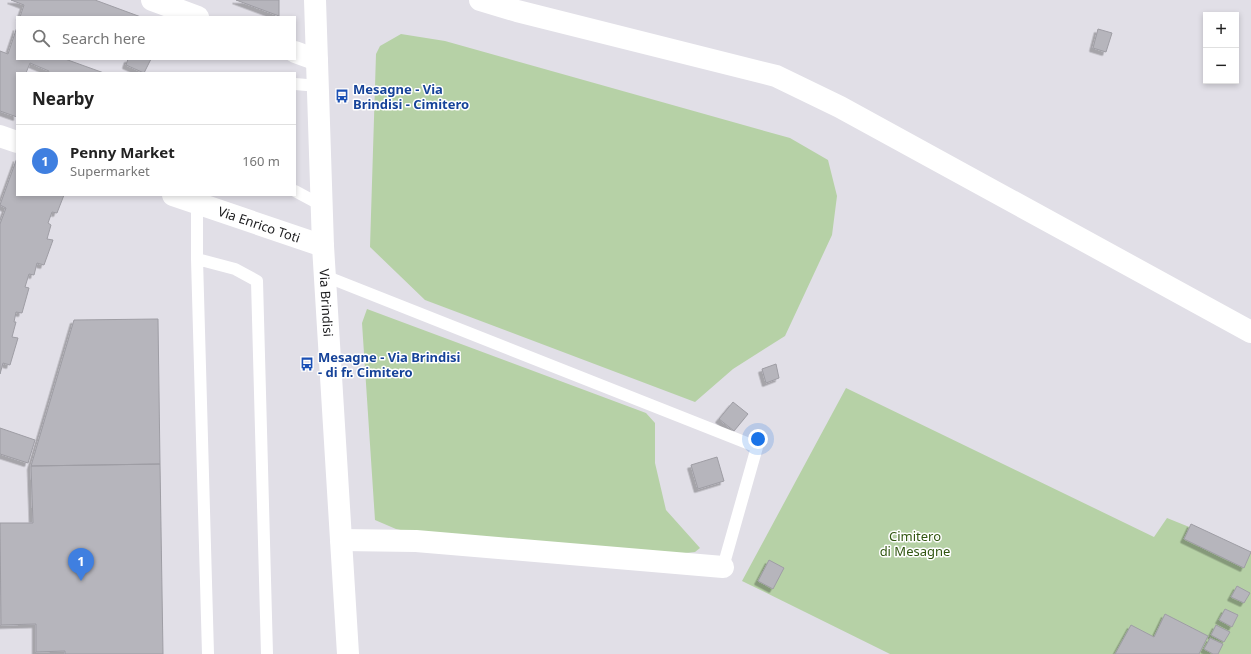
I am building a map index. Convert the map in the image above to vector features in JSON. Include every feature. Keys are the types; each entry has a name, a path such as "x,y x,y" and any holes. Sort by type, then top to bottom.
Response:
{"main road":[{"path":"152,0 195,16"},
{"name":"Via Brindisi","path":"315,0 323,246 348,654"},
{"path":"480,0 517,11 776,76 840,107 1251,332"},
{"path":"296,52 317,60"},
{"path":"0,136 16,142"},
{"name":"Via Enrico Toti","path":"176,196 323,246"},
{"path":"341,540 416,541 723,567"}],"lane":[{"path":"296,84 318,86"},
{"path":"296,192 321,205"},
{"path":"197,203 197,259 208,654"},
{"path":"197,259 235,269 257,281 267,654"},
{"path":"325,276 757,447 723,567"}],"green space":[{"path":"401,34 445,41 790,138 828,160 837,196 832,235 785,336 733,369 695,402 425,300 370,247 376,54 380,46"},
{"path":"367,309 646,413 655,423 655,463 666,510 700,548 695,552 676,554 405,531 396,529 375,520 362,323"},
{"name":"Cimitero di Mesagne","path":"846,388 1154,537 1167,518 1251,552 1251,654 890,654 742,581"}],"building":[{"path":"11,0 95,0 138,16 20,16 24,5"},
{"path":"236,0 279,0 279,16"},
{"path":"1098,29 1112,33 1106,52 1093,48"},
{"path":"16,30 16,60 68,60 101,72 48,72 30,63 26,72 16,72 16,117 0,111 0,51 8,54"},
{"path":"128,60 150,60 144,72 126,65"},
{"path":"16,161 16,196 64,196 57,213 52,212 48,223 51,225 47,239 53,240 44,265 37,263 34,275 29,274 25,287 29,288 22,313 16,312 14,322 16,322 12,337 18,338 10,365 3,363 0,374 0,224 6,208 0,205"},
{"path":"158,319 160,464 31,466 74,320"},
{"path":"776,364 779,378 766,383 762,369"},
{"path":"733,402 748,414 734,431 719,419"},
{"path":"0,428 35,440 28,463 0,454"},
{"path":"717,457 724,481 698,489 691,465"},
{"path":"160,464 163,654 65,654 65,651 36,652 36,624 1,625 0,523 33,523 31,466"},
{"path":"1191,524 1251,552 1244,568 1184,539"},
{"path":"769,560 784,568 773,589 758,581"},
{"path":"1237,586 1250,593 1244,603 1231,597"},
{"path":"1225,609 1238,615 1232,627 1219,620"},
{"path":"1165,614 1208,636 1199,654 1115,654 1131,625 1154,637"},
{"path":"1216,625 1230,632 1224,642 1211,635"},
{"path":"1210,638 1223,644 1218,654 1213,654 1204,649"}],"place":[{"name":"Mesagne - Via Brindisi - Cimitero","path":"342,96"},
{"name":"Mesagne - Via Brindisi - di fr. Cimitero","path":"307,364"},
{"name":"Penny Market","path":"81,581"}]}
